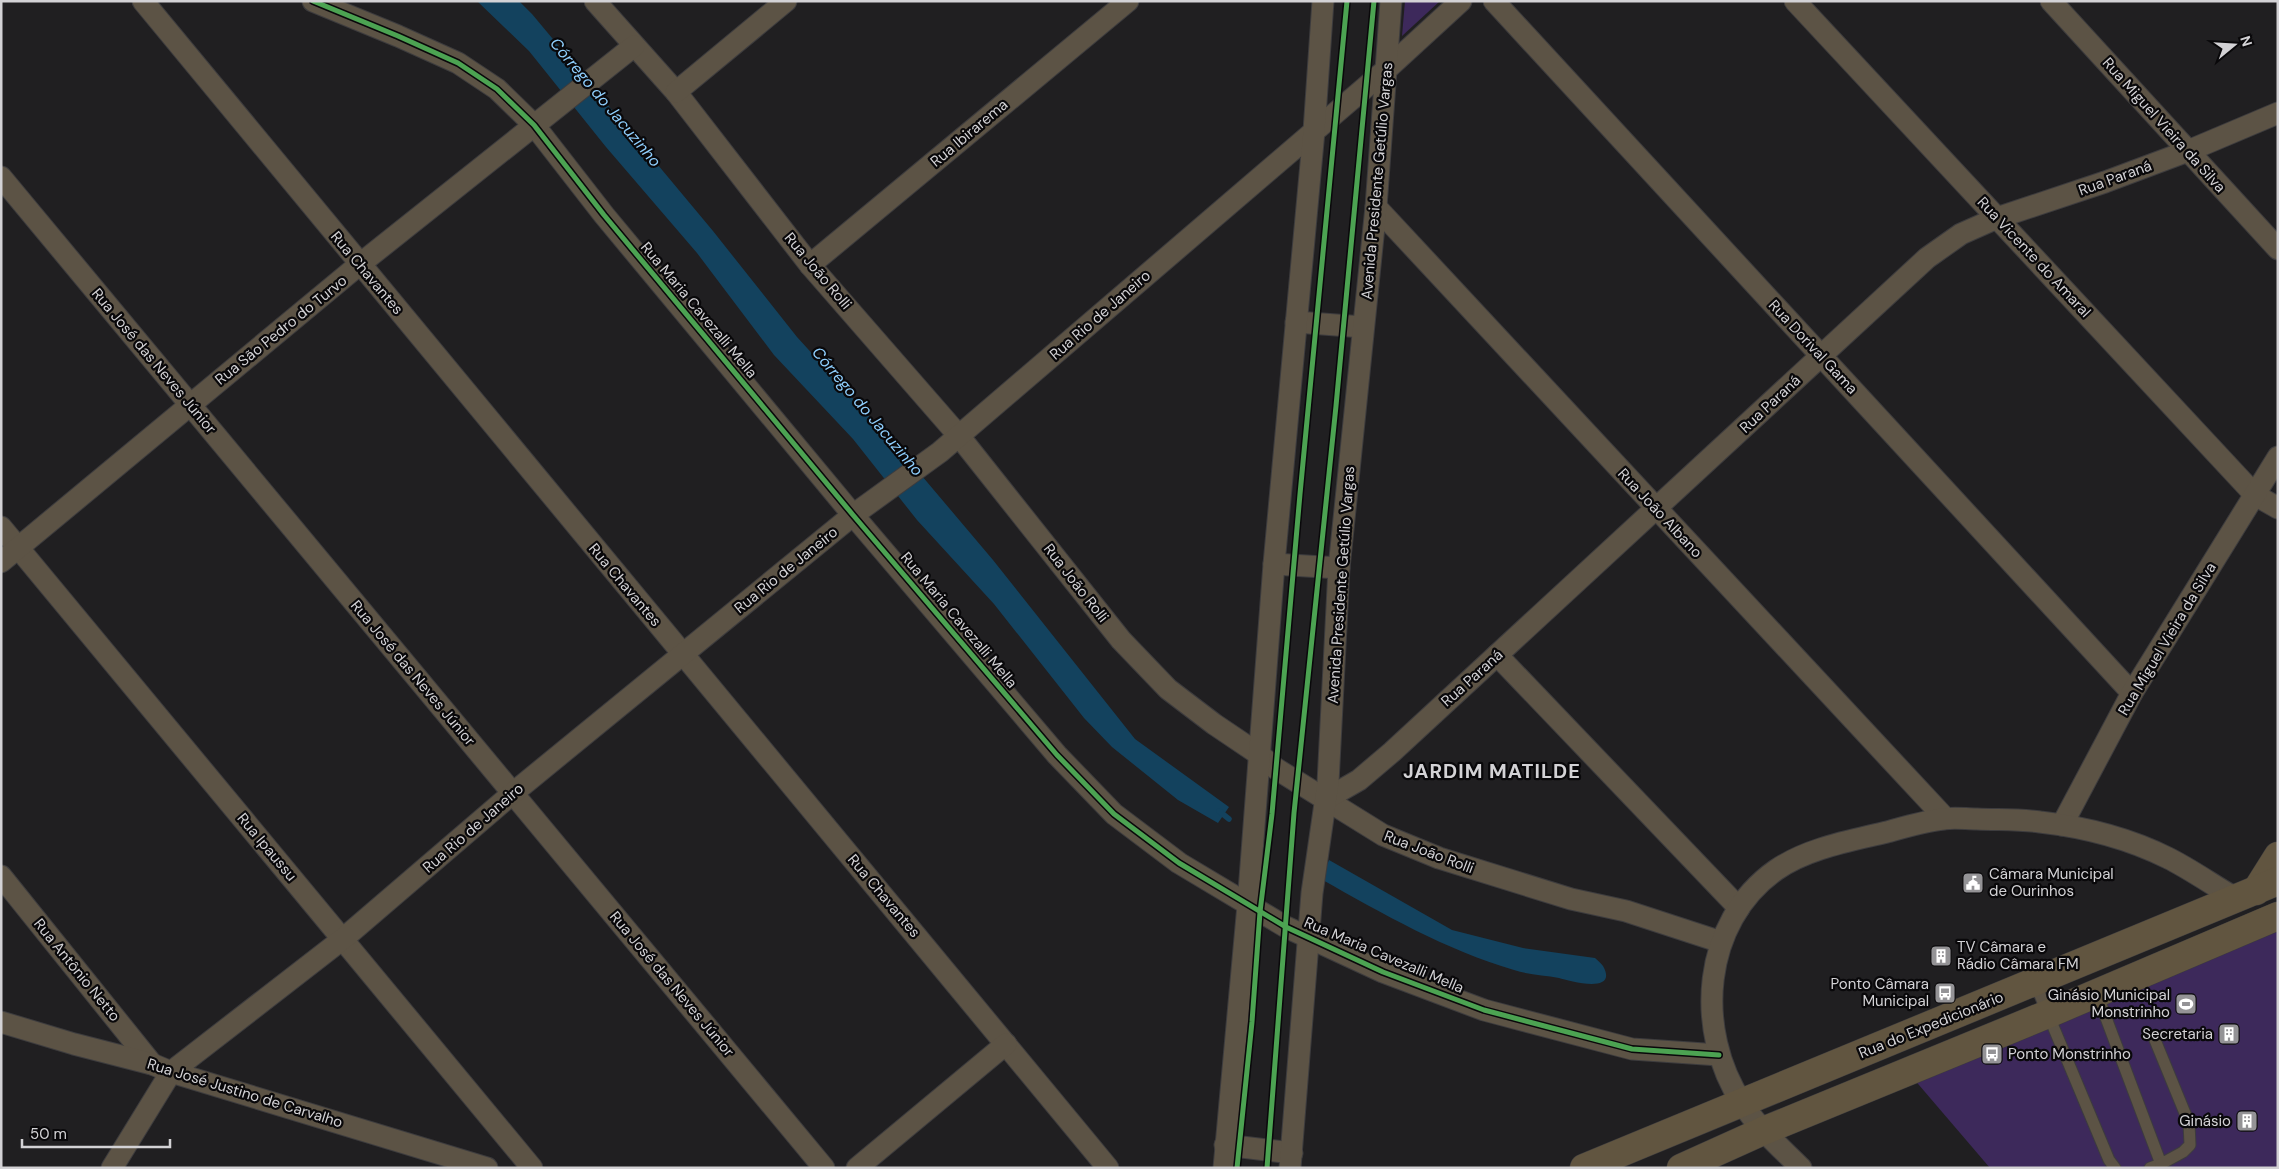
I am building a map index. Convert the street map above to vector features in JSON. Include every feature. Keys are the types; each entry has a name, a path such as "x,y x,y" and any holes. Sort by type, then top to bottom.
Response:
{"main road":[{"path":"2257,890 2278,856"},
{"name":"Rua do Expedicionário","path":"1584,1168 2257,890"},
{"path":"1681,1168 1763,1131 2048,1014 2278,916"},
{"path":"1936,1023 1950,1053"}],"street":[{"name":"Rua Chavantes","path":"143,1 1108,1168"},
{"name":"Rua Maria Cavezalli Mella","path":"313,1 458,63 497,89 534,125 610,222 853,515 1057,755 1114,814 1178,863 1248,905 1308,937 1383,972 1484,1010 1632,1049 1719,1055"},
{"name":"Rua João Rolli","path":"595,1 676,92 810,264 959,436 1121,640 1168,689 1276,768 1382,835 1439,858 1571,899 1626,911 1721,942"},
{"path":"676,92 786,1"},
{"name":"Rua Ibirarema","path":"810,264 1128,1"},
{"path":"1224,1168 1248,905 1274,564 1314,132 1324,1"},
{"name":"Avenida Presidente Getúlio Vargas","path":"1291,1160 1308,937 1326,799 1339,568 1376,207 1388,68 1391,1"},
{"name":"Rua Rio de Janeiro","path":"162,1068 344,938 513,793 853,515 940,452 1388,68 1461,1"},
{"name":"Rua Dorival Gama","path":"1494,1 2132,693"},
{"name":"Rua Vicente do Amaral","path":"1794,1 2255,495 2278,508"},
{"name":"Rua Miguel Vieira da Silva","path":"2051,1 2278,249"},
{"name":"Rua São Pedro do Turvo","path":"1,562 360,264 634,46"},
{"name":"Rua Paraná","path":"1326,799 1359,780 1657,509 1928,258 1961,234 1997,218 2064,197 2188,151 2278,113"},
{"name":"Rua José das Neves Júnior","path":"1,178 824,1168"},
{"name":"Rua João Albano","path":"1376,207 1945,818"},
{"path":"1296,322 1363,327"},
{"name":"Rua Miguel Vieira da Silva","path":"2062,825 2132,693 2278,457"},
{"name":"Rua Ipaussu","path":"1,526 344,938 532,1168"},
{"path":"1274,564 1339,568"},
{"path":"1497,655 1739,908"},
{"path":"1801,1168 1763,1131 1741,1102 1719,1055 1711,992 1714,966 1721,942 1739,908 1757,886 1776,870 1820,849 1945,818 2038,822 2062,825 2121,839 2257,890"},
{"name":"Rua Antônio Netto","path":"1,876 162,1068"},
{"name":"Rua José Justino de Carvalho","path":"1,1022 162,1068 487,1168"},
{"path":"857,1168 1006,1044"},
{"path":"112,1168 162,1068"},
{"path":"1225,1145 1291,1160"}],"lane":[{"path":"2035,983 2109,1160 2115,1168"},
{"path":"2097,993 2155,1166 2183,1152 2190,1145 2189,1123 2155,1040"}],"shaded area":[{"path":"1405,1 1440,1 1402,36"},
{"name":"Ginásio Municipal Monstrinho","path":"2278,930 2278,1168 1990,1168 1913,1078"}],"water":[{"path":"477,1 519,1 532,14 713,231 797,337 900,450 993,560 1135,739 1229,807 1218,823 1178,800 1112,747 1084,718 994,604 917,520 853,439 774,355 697,253 606,147 529,51"},
{"path":"1329,860 1452,930 1523,948 1595,958 1603,966 1606,975 1604,981 1591,984 1520,972 1439,942 1321,879"}],"waterway":[{"name":"Córrego do Jacuzinho","path":"1219,811 1229,819"}],"cycle path":[{"path":"313,1 458,63 497,89 534,125 604,215 853,515 1057,755 1114,814 1179,863 1286,927 1383,972 1484,1010 1632,1049 1719,1055"},
{"path":"1237,1168 1252,1022 1260,912 1272,814 1300,494 1347,1"},
{"path":"1267,1168 1294,813 1336,406 1374,1"}],"place":[{"name":"Câmara Municipal de Ourinhos","path":"1973,883"},
{"name":"TV Câmara e Rádio Câmara FM","path":"1941,956"},
{"name":"Ponto Câmara Municipal","path":"1945,993"},
{"name":"Ginásio Municipal Monstrinho","path":"2186,1004"},
{"name":"Secretaria","path":"2229,1034"},
{"name":"Ponto Monstrinho","path":"1992,1054"},
{"name":"Ginásio","path":"2247,1121"}],"district":[{"name":"JARDIM MATILDE","path":"1492,771"}]}
